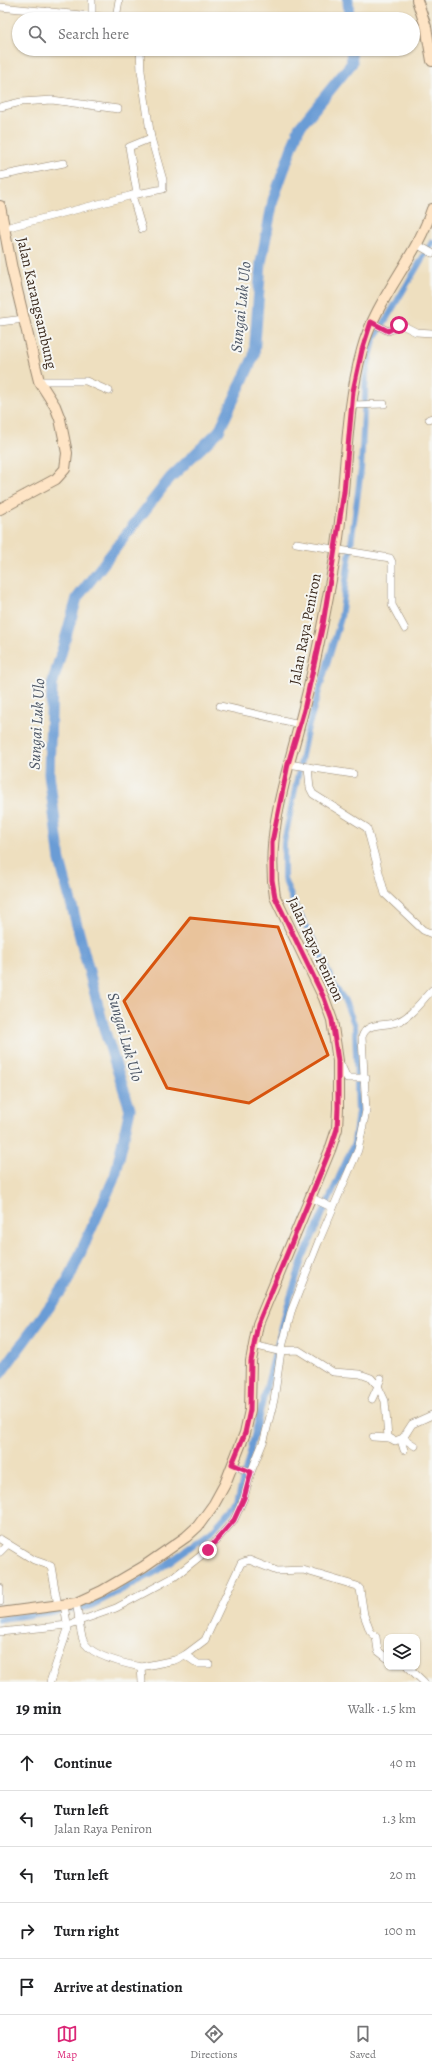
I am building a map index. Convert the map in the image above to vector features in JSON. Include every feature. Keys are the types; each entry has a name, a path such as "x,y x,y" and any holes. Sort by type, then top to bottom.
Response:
{"main road":[{"path":"417,0 426,27 432,61"},
{"name":"Jalan Karangsambung","path":"0,206 23,319 39,381 55,406 60,419 67,449 65,468 56,479 0,508"},
{"name":"Jalan Raya Peniron","path":"0,1613 76,1604 122,1579 186,1537 198,1526 214,1504 234,1465 245,1433 250,1410 253,1345 258,1324 314,1199 337,1129 337,1042 330,1013 299,944 285,920 275,897 273,886 272,842 292,765 300,724 341,551 344,492 359,361 375,324 421,246 432,209"}],"street":[{"path":"92,0 92,12"},
{"path":"119,0 119,12"},
{"path":"0,7 57,12"},
{"path":"5,228 163,189 163,180 151,138 141,71 140,56"},
{"path":"0,107 21,102 52,100 118,109"},
{"path":"142,230 134,195 129,147 151,138"},
{"path":"0,176 64,163"},
{"path":"421,246 432,253"},
{"path":"0,322 23,319"},
{"path":"375,324 387,331 402,325 416,332 432,333"},
{"path":"39,381 86,381 109,391"},
{"path":"355,405 384,404"},
{"path":"296,543 341,551 387,556 392,559 392,606 405,629"},
{"path":"220,706 300,724"},
{"path":"292,765 307,766 353,774"},
{"path":"307,766 312,794 367,828 374,858 387,897 423,930 432,934"},
{"path":"0,1632 68,1623 116,1608 174,1577 208,1550 234,1520 244,1498 250,1472 264,1440 272,1407 279,1351 292,1309 331,1207 360,1144 366,1111 362,1037 366,1029 375,1025 391,1024 403,1019 432,990"},
{"path":"338,1061 344,1075 349,1079 364,1078"},
{"path":"314,1199 331,1207"},
{"path":"253,1345 279,1351 298,1350 333,1372 360,1374 371,1378 378,1386 385,1402 389,1438"},
{"path":"372,1399 381,1378"},
{"path":"372,1436 389,1438 395,1441 402,1439 412,1424 432,1415"},
{"path":"402,1439 415,1446"},
{"path":"402,1439 404,1450"},
{"path":"234,1465 250,1472"},
{"path":"0,1539 34,1560 51,1566 68,1623 50,1682"},
{"path":"0,1552 8,1544"},
{"path":"76,1604 83,1641 96,1652 112,1660 141,1668 167,1662 185,1655 205,1640 241,1563 249,1560 278,1571 303,1570 357,1586 360,1590 364,1615 370,1631 376,1637 379,1652 384,1656"},
{"path":"0,1588 0,1602"},
{"path":"185,1655 198,1664 209,1664"},
{"path":"141,1668 142,1682"},
{"path":"411,1670 424,1682"}],"highlighted area":[{"path":"190,918 278,927 328,1055 249,1103 167,1088 124,1001"}],"waterway":[{"name":"Sungai Luk Ulo","path":"348,0 349,12"},
{"name":"Sungai Luk Ulo","path":"0,1374 67,1283 115,1176 130,1109 105,1032 60,861 49,774 52,685 77,598 170,478 219,431 254,356 261,263 273,200 299,128 352,63 352,56"},
{"path":"0,1619 89,1607 154,1573 211,1532 237,1503 286,1310 302,1260 354,1143 358,1112 355,1026 344,999 335,987 314,941 294,904 284,878 284,843 307,731 341,618 361,470 366,374 374,340 432,242"}],"route":[{"path":"208,1550 233,1521 244,1498 251,1472 232,1464 245,1433 250,1410 251,1361 258,1324 330,1150 337,1129 337,1042 330,1013 324,998 275,897 272,880 272,842 288,764 304,710 323,624 336,550 344,492 353,391 362,350 371,322 388,331 399,325"}]}
